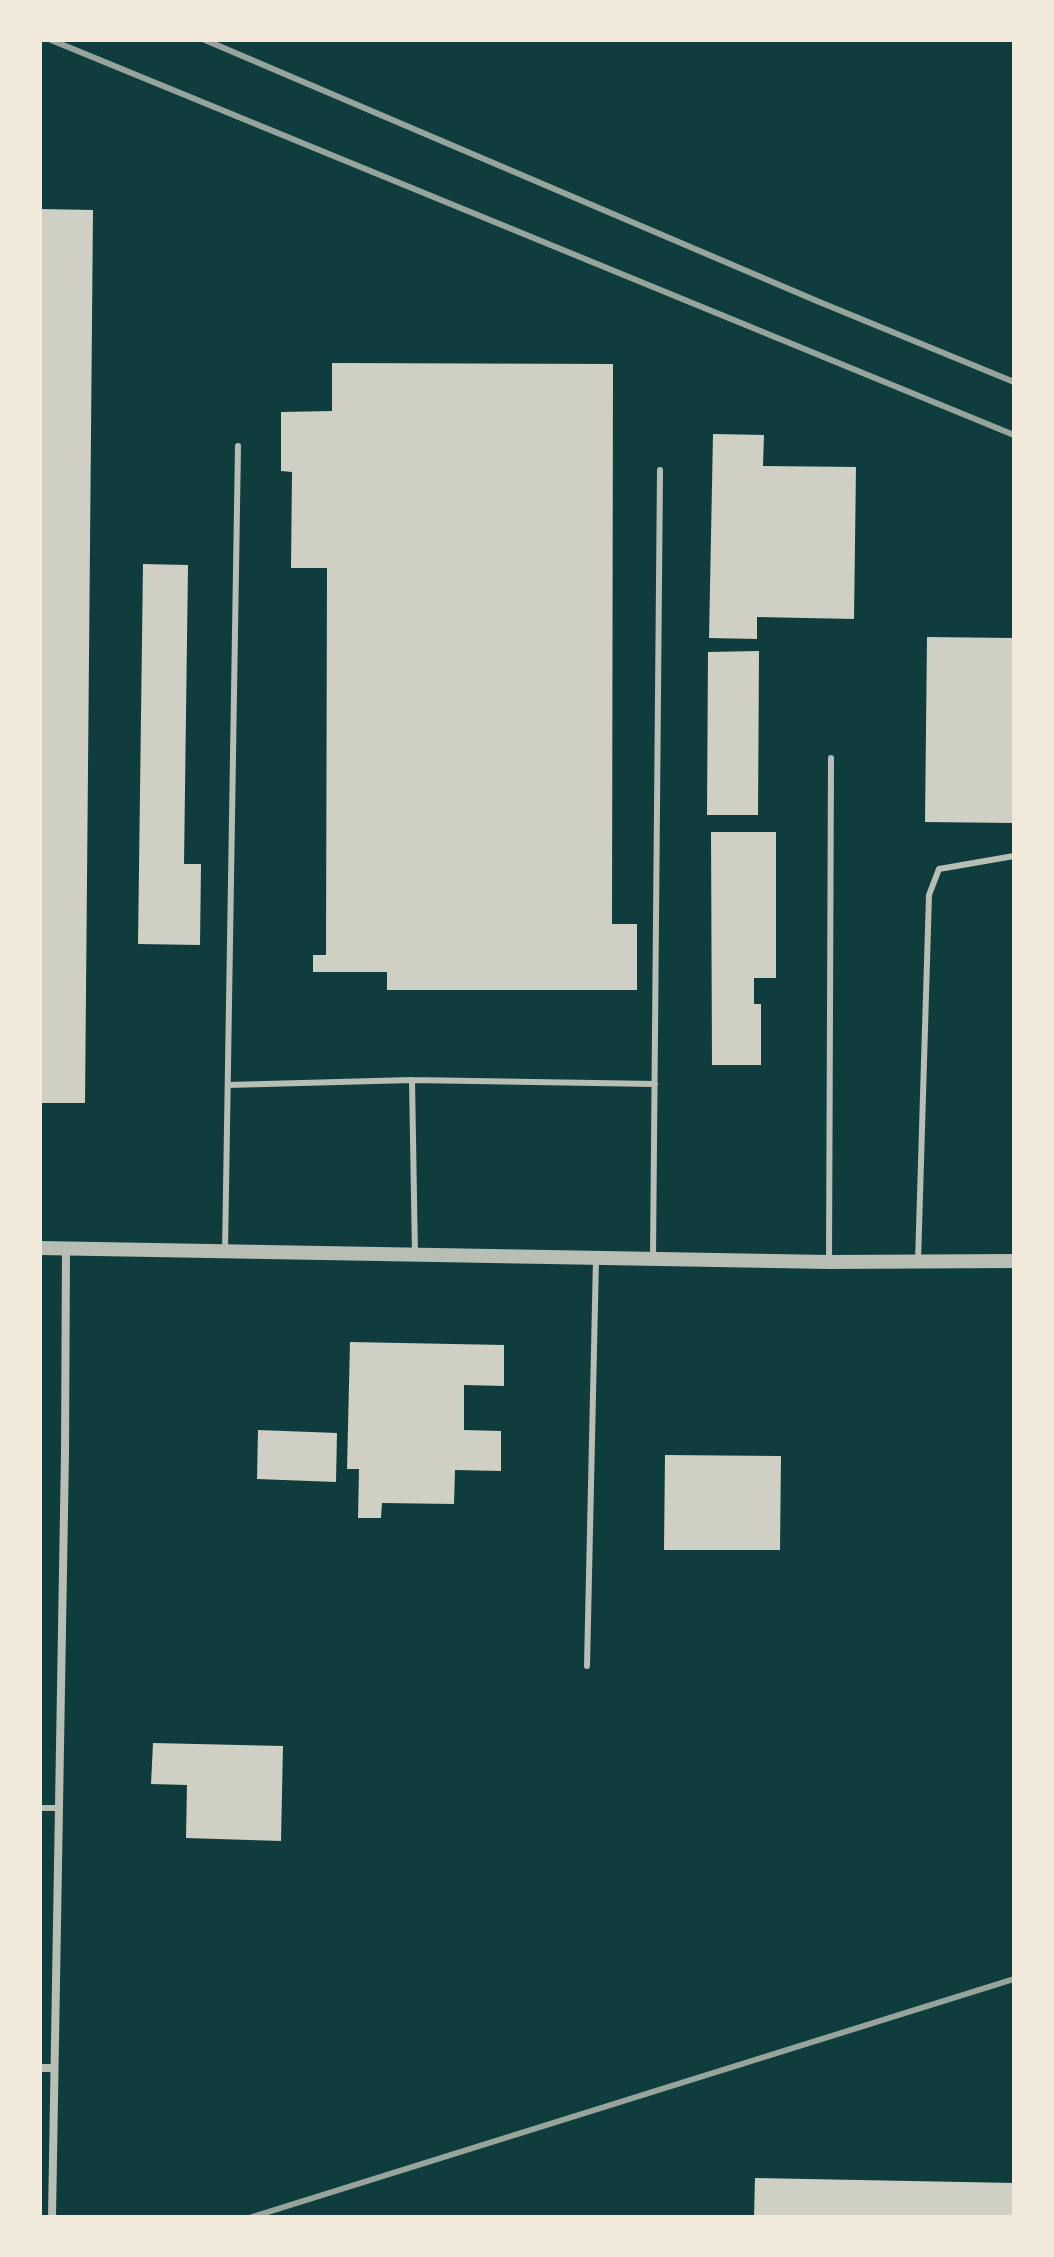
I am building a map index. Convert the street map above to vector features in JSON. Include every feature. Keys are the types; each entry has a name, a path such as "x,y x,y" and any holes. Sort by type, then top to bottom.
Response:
{"street":[{"path":"40,1248 653,1260 1014,1261"},
{"path":"52,2217 66,1248"},
{"path":"40,2068 54,2068"}],"lane":[{"path":"225,1251 238,446"},
{"path":"653,1260 660,470"},
{"path":"829,1262 831,758"},
{"path":"918,1262 929,895 939,869 1014,856"},
{"path":"228,1085 412,1080 655,1084"},
{"path":"412,1080 415,1255"},
{"path":"587,1666 596,1259"},
{"path":"40,1808 59,1808"}],"building":[{"path":"40,209 93,210 85,1103 40,1103"},
{"path":"332,363 613,364 612,924 637,924 637,990 387,990 387,972 313,972 313,955 326,955 327,568 291,568 292,472 281,471 281,412 332,411"},
{"path":"713,434 764,435 763,466 856,467 854,619 757,617 757,639 709,638"},
{"path":"143,564 188,565 184,864 201,864 200,945 138,944"},
{"path":"927,637 1014,638 1014,823 925,822"},
{"path":"759,651 758,815 707,815 708,652"},
{"path":"711,832 776,832 776,978 754,978 754,1004 761,1004 761,1065 712,1065"},
{"path":"350,1342 504,1345 504,1386 464,1385 464,1430 501,1431 501,1471 455,1470 454,1504 382,1503 381,1518 358,1518 359,1469 347,1469"},
{"path":"258,1430 337,1433 336,1482 257,1479"},
{"path":"665,1455 781,1456 780,1550 664,1550"},
{"path":"153,1743 283,1746 281,1841 186,1838 187,1785 151,1784"},
{"path":"755,2178 1014,2183 1014,2217 754,2217"}],"railway":[{"path":"51,40 1014,435"},
{"path":"205,40 1014,382"},
{"path":"252,2217 1014,1979"}]}
